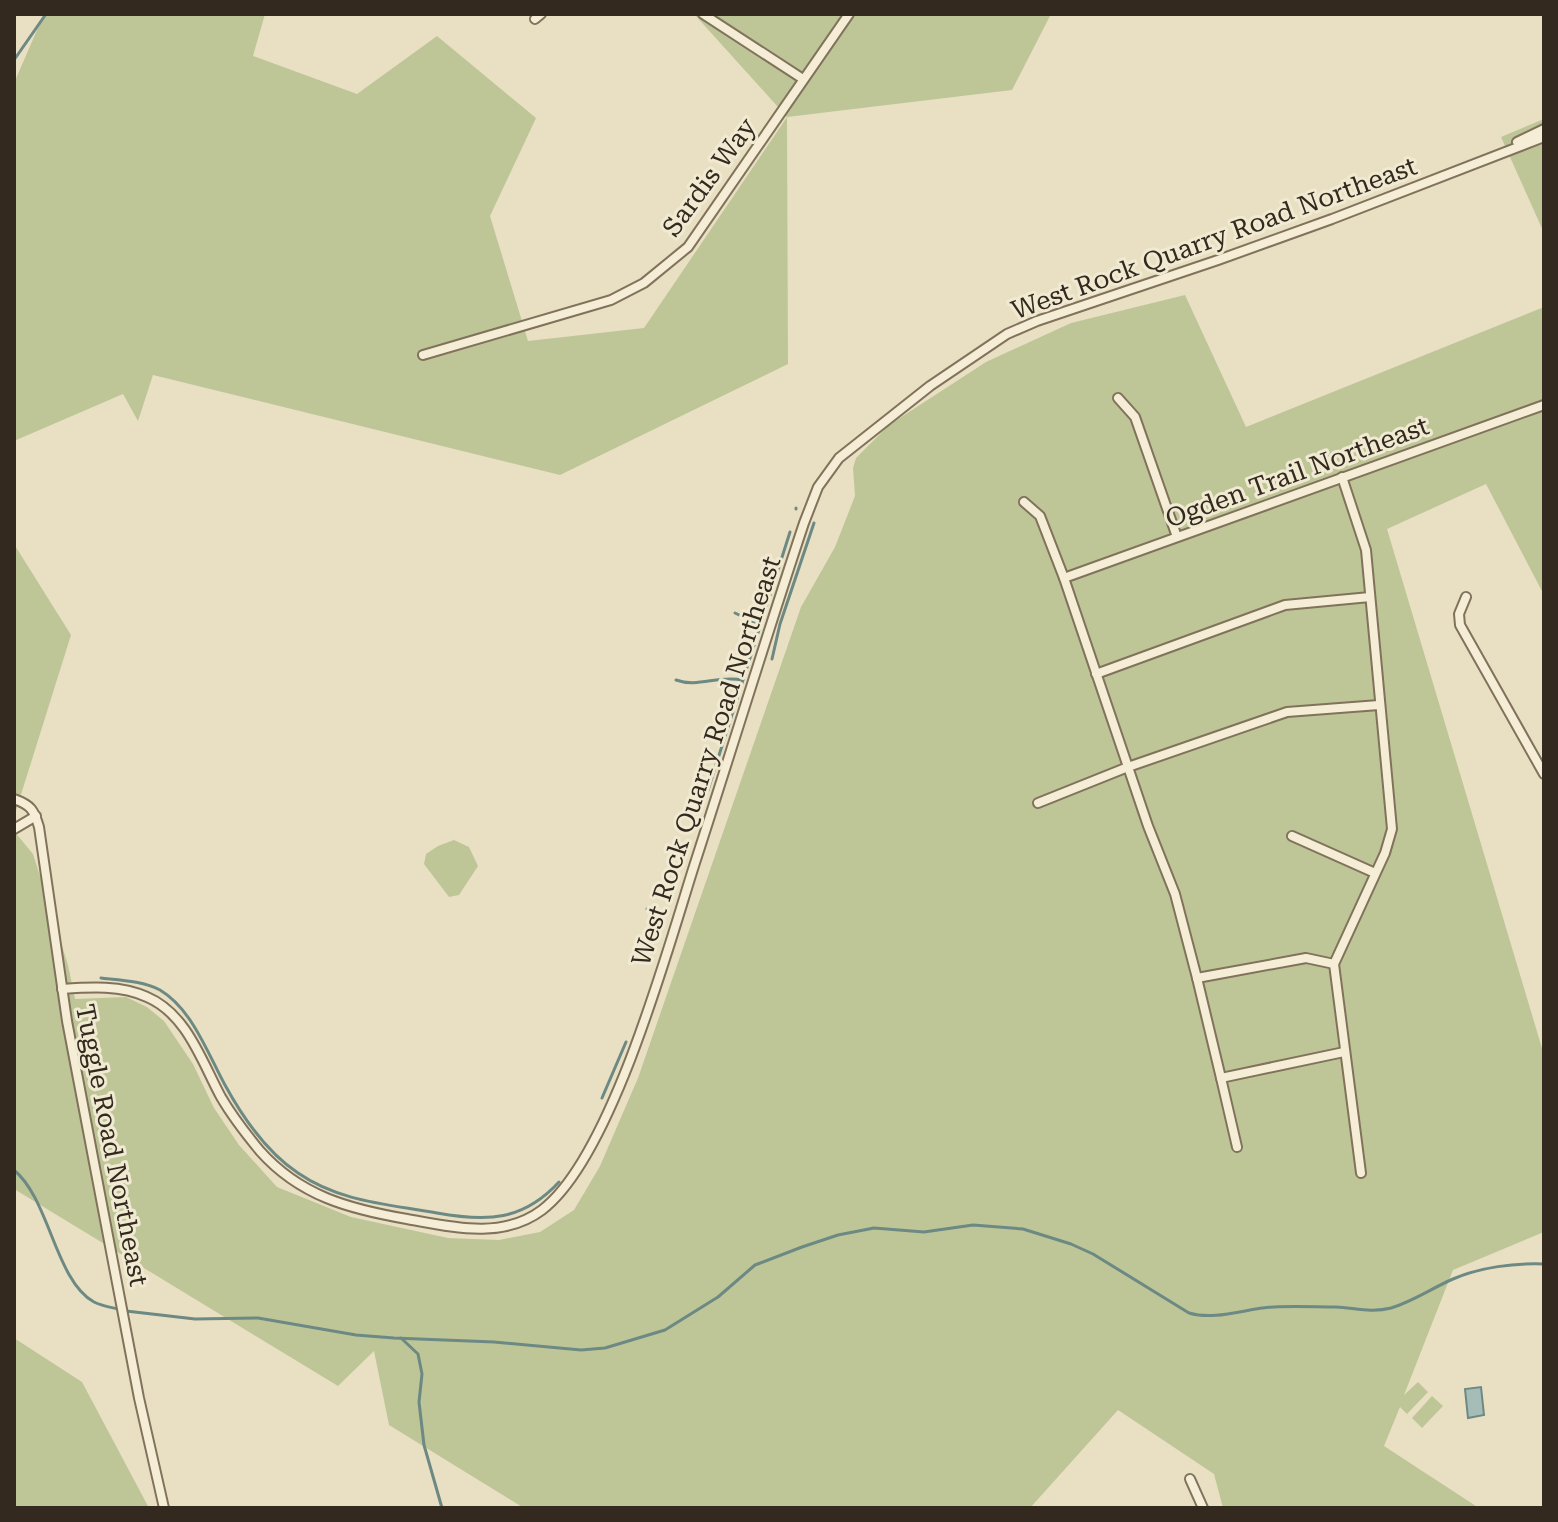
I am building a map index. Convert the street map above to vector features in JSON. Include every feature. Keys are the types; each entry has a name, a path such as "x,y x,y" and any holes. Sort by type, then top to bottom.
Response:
{"street":[{"path":"703,14 803,79"},
{"name":"Sardis Way","path":"423,355 611,300 644,283 688,247 849,14"},
{"name":"West Rock Quarry Road Northeast","path":"1503,151 1544,129"},
{"name":"West Rock Quarry Road Northeast","path":"62,989 130,991 150,998 168,1010 188,1035 223,1100 254,1144 284,1174 314,1194 365,1211 468,1229 504,1227 536,1214 557,1196 580,1165 630,1058 804,523 818,487 835,462 930,386 985,347 1014,331 1308,228 1544,137"},
{"path":"1118,398 1135,417 1177,537"},
{"name":"Ogden Trail Northeast","path":"1064,578 1544,406"},
{"path":"1342,477 1366,550 1392,829 1385,853 1334,964 1361,1173"},
{"path":"1024,502 1040,516 1064,578 1175,894 1237,1147"},
{"path":"1096,674 1285,605 1370,597"},
{"path":"1466,597 1459,614 1460,625 1544,774"},
{"path":"1038,803 1128,767 1287,712 1379,705"},
{"path":"14,799 28,804 36,816 14,829"},
{"name":"Tuggle Road Northeast","path":"36,816 62,989 139,1398 164,1508"},
{"path":"1292,836 1375,873"},
{"path":"1197,978 1306,958 1334,964"},
{"path":"1221,1078 1344,1052"},
{"path":"1190,1479 1203,1508"}],"green space":[{"path":"44,14 265,14 253,56 357,94 437,36 536,118 490,216 528,341 644,328 787,117 788,364 560,475 153,375 138,421 123,394 14,441 14,83"},
{"path":"694,14 1051,14 1012,90 787,117"},
{"path":"1544,119 1544,233 1501,137"},
{"path":"1185,295 1246,427 1544,307 1544,595 1486,484 1387,529 1544,1055 1544,1232 1453,1270 1404,1395 1418,1382 1428,1392 1407,1414 1400,1407 1384,1446 1479,1508 1223,1508 1214,1474 1118,1410 1030,1508 524,1508 389,1425 374,1351 338,1386 14,1189 14,831 33,854 68,965 75,999 126,997 147,1007 164,1021 193,1064 214,1108 239,1145 277,1187 351,1217 448,1238 499,1240 540,1232 574,1210 600,1166 638,1078 801,607 835,547 855,496 853,468 856,458 889,425 986,362 1071,323"},
{"path":"14,544 71,635 14,817"},
{"path":"454,840 469,847 478,866 459,895 449,897 424,864 426,854"},
{"path":"14,1338 82,1382 149,1508 14,1508"},
{"path":"1432,1396 1443,1406 1422,1428 1412,1418"}],"water":[{"path":"1481,1387 1484,1415 1468,1418 1465,1389"}],"waterway":[{"path":"14,60 46,14"},
{"path":"772,659 780,624 814,523"},
{"path":"708,790 790,532"},
{"path":"735,613 760,625"},
{"path":"676,680 692,683 742,680"},
{"path":"710,734 723,742"},
{"path":"647,909 664,916"},
{"path":"101,978 147,985 171,998 190,1020 256,1134 286,1165 314,1183 348,1196 383,1204 455,1216 488,1217 503,1216 532,1205 559,1182"},
{"path":"602,1098 626,1042"},
{"path":"14,1170 36,1200 61,1258 81,1291 94,1302 118,1309"},
{"path":"126,1311 195,1319 258,1318 356,1335 394,1338 494,1342 581,1350 605,1348 665,1330 718,1297 755,1265 838,1235 874,1228 924,1232 973,1225 1023,1229 1093,1254 1189,1313 1199,1315 1282,1307 1391,1308 1475,1271 1510,1265 1544,1264"},
{"path":"401,1338 418,1354 422,1374 419,1402 424,1445 442,1508"}]}
